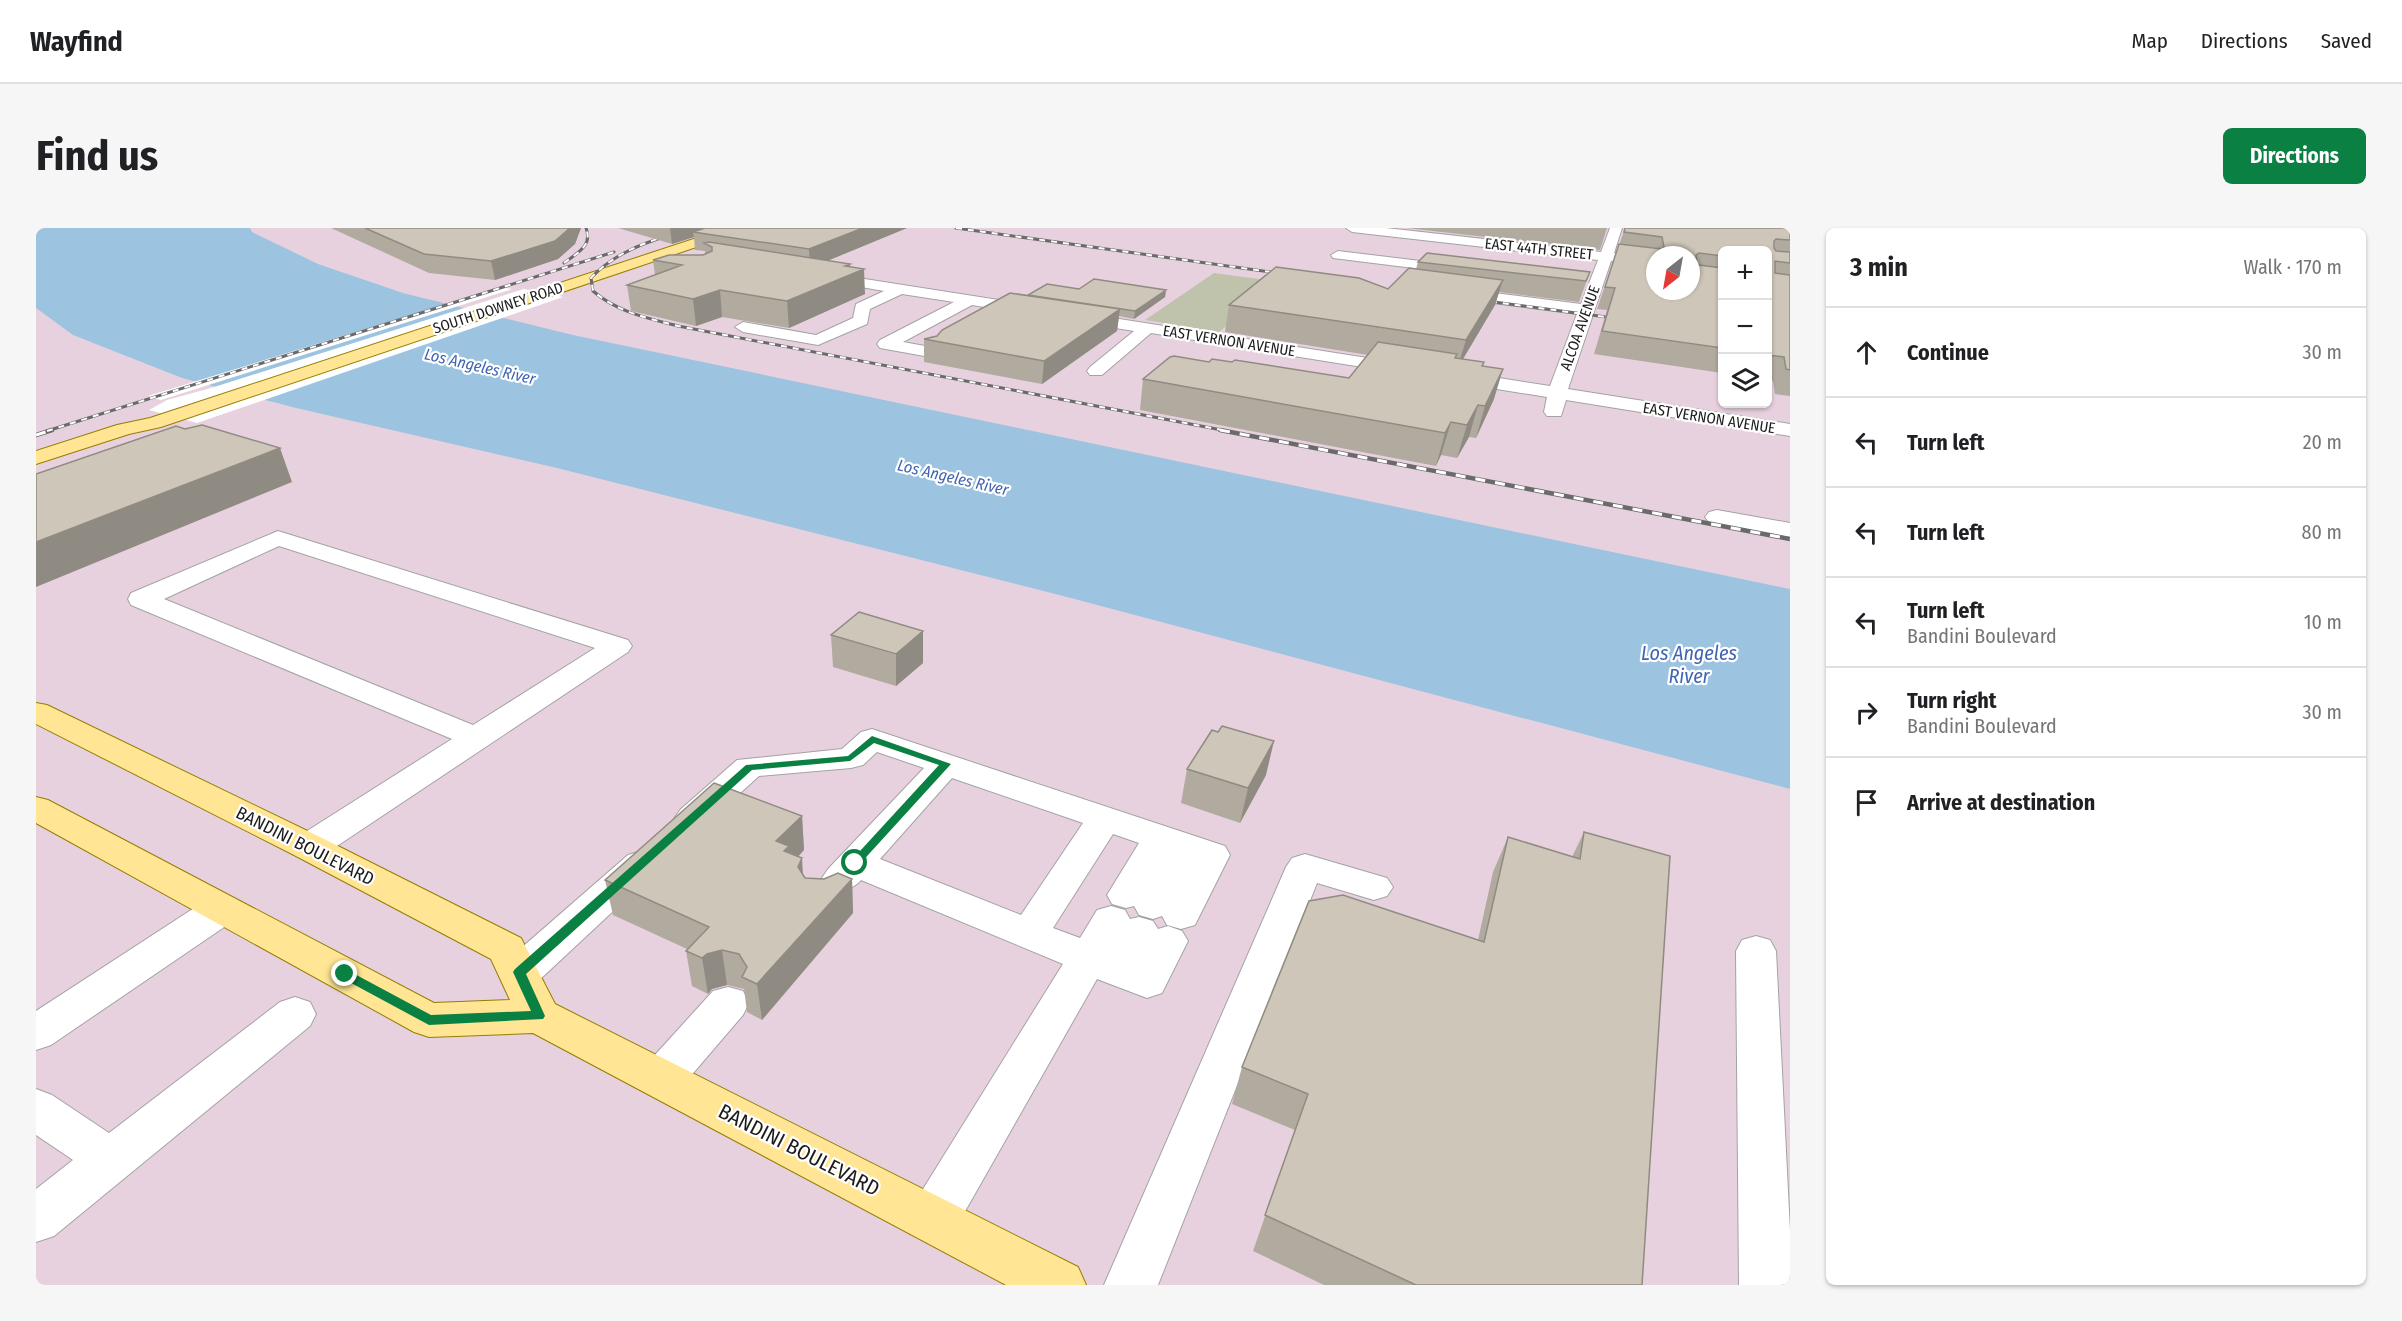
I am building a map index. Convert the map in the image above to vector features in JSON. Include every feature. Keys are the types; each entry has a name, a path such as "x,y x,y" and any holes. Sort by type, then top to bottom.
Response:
{"main road":[{"name":"SOUTH DOWNEY ROAD","path":"36,458 124,429 154,423 740,228"},
{"name":"SOUTH DOWNEY ROAD","path":"36,475 119,446 154,423"},
{"name":"BANDINI BOULEVARD","path":"36,712 309,847 507,949 520,972 539,1016"},
{"name":"BANDINI BOULEVARD","path":"36,808 429,1020 539,1016 1059,1285"}],"street":[{"name":"EAST 44TH STREET","path":"1352,228 1606,256 1646,268"},
{"name":"ALCOA AVENUE","path":"1557,393 1587,310 1589,286 1606,256 1616,228"},
{"path":"669,252 695,256"},
{"path":"1338,255 1477,272"},
{"path":"1360,258 1374,274"},
{"name":"EAST VERNON AVENUE","path":"799,273 1418,371"},
{"path":"743,327 818,340 861,321 862,307 900,289"},
{"path":"1444,291 1587,310"},
{"path":"930,352 886,344 969,300"},
{"path":"1096,370 1147,328"},
{"path":"1285,370 1302,353"},
{"name":"EAST VERNON AVENUE","path":"1441,375 1790,430"},
{"path":"1557,393 1552,412 1631,425"},
{"path":"1717,517 1790,530"},
{"path":"309,847 618,646 278,538 141,599 476,738"},
{"path":"520,972 749,767 850,758 872,739 1173,842 1146,918 1147,982 855,863"},
{"path":"822,900 946,764"},
{"path":"1029,934 1105,818"},
{"path":"1131,1285 1305,867 1374,887"},
{"path":"36,1033 222,909"},
{"path":"933,1219 1103,964 1146,918"},
{"path":"1756,951 1766,1285"},
{"path":"661,1079 728,1004"},
{"path":"36,1219 295,1014"},
{"path":"36,1109 111,1160"}],"shaded area":[{"path":"36,228 1790,228 1790,1285 36,1285"},
{"path":"1214,273 1281,282 1219,332 1145,320"}],"water":[{"name":"Los Angeles River","path":"36,228 250,228 252,232 318,264 403,293 573,335 1790,589 1790,789 1067,597 557,468 296,408 182,378 73,335 36,308"}],"pier":[{"path":"501,287 512,289 161,400 148,396"},
{"path":"524,289 563,297 197,423 149,410 167,400"}],"building":[{"path":"365,228 570,228 555,241 491,261 424,254"},
{"path":"705,228 863,228 809,249 693,232"},
{"path":"1625,228 1790,228 1790,240 1776,239 1774,248 1776,251 1790,252 1790,263 1775,261 1775,273 1790,275 1790,370 1786,369 1784,357 1772,356 1772,246 1718,246 1718,255 1700,253 1700,246 1664,246 1662,237 1624,232"},
{"path":"704,243 850,264 845,266 864,269 787,301 720,290 693,299 627,285 682,265 653,260 669,255 703,255 712,251 712,247"},
{"path":"1619,244 1646,247 1646,300 1700,300 1700,265 1718,267 1718,347 1602,331 1615,288 1605,287"},
{"path":"1427,253 1590,272 1586,281 1418,262"},
{"path":"1276,267 1359,278 1388,289 1409,268 1503,280 1466,340 1229,305"},
{"path":"1094,279 1166,290 1135,311 1028,295 1047,284 1079,289"},
{"path":"1010,293 1120,309 1044,361 924,339 937,336 942,330"},
{"path":"1378,342 1457,354 1455,358 1484,362 1482,366 1503,369 1485,406 1478,405 1467,425 1451,422 1445,433 1143,379 1174,356 1209,362 1212,359 1232,362 1235,360 1349,378"},
{"path":"202,425 280,448 36,542 36,474 176,426 185,429"},
{"path":"859,612 923,631 896,654 831,635"},
{"path":"1222,726 1274,741 1248,788 1187,769 1212,730 1218,732"},
{"path":"714,783 802,816 776,841 789,846 784,851 802,858 798,867 805,878 824,879 838,873 852,879 757,984 742,977 747,967 739,954 722,950 707,954 702,958 686,951 709,927 605,880"},
{"path":"1584,832 1670,856 1642,1285 1416,1285 1265,1215 1308,1094 1242,1067 1309,901 1343,895 1484,942 1508,837 1580,859"}],"railway":[{"path":"564,263 586,244 588,234 586,228"},
{"path":"691,228 637,247 613,260 591,278 593,291 622,309 678,326 1227,431"},
{"path":"956,228 1285,274"},
{"path":"47,431 614,252"},
{"path":"1479,300 1621,319"},
{"path":"36,435 52,430"},
{"path":"1220,430 1790,539"}],"route":[{"path":"345,974 429,1020 539,1016 520,972 749,767 850,758 872,739 946,764 855,863"}]}
